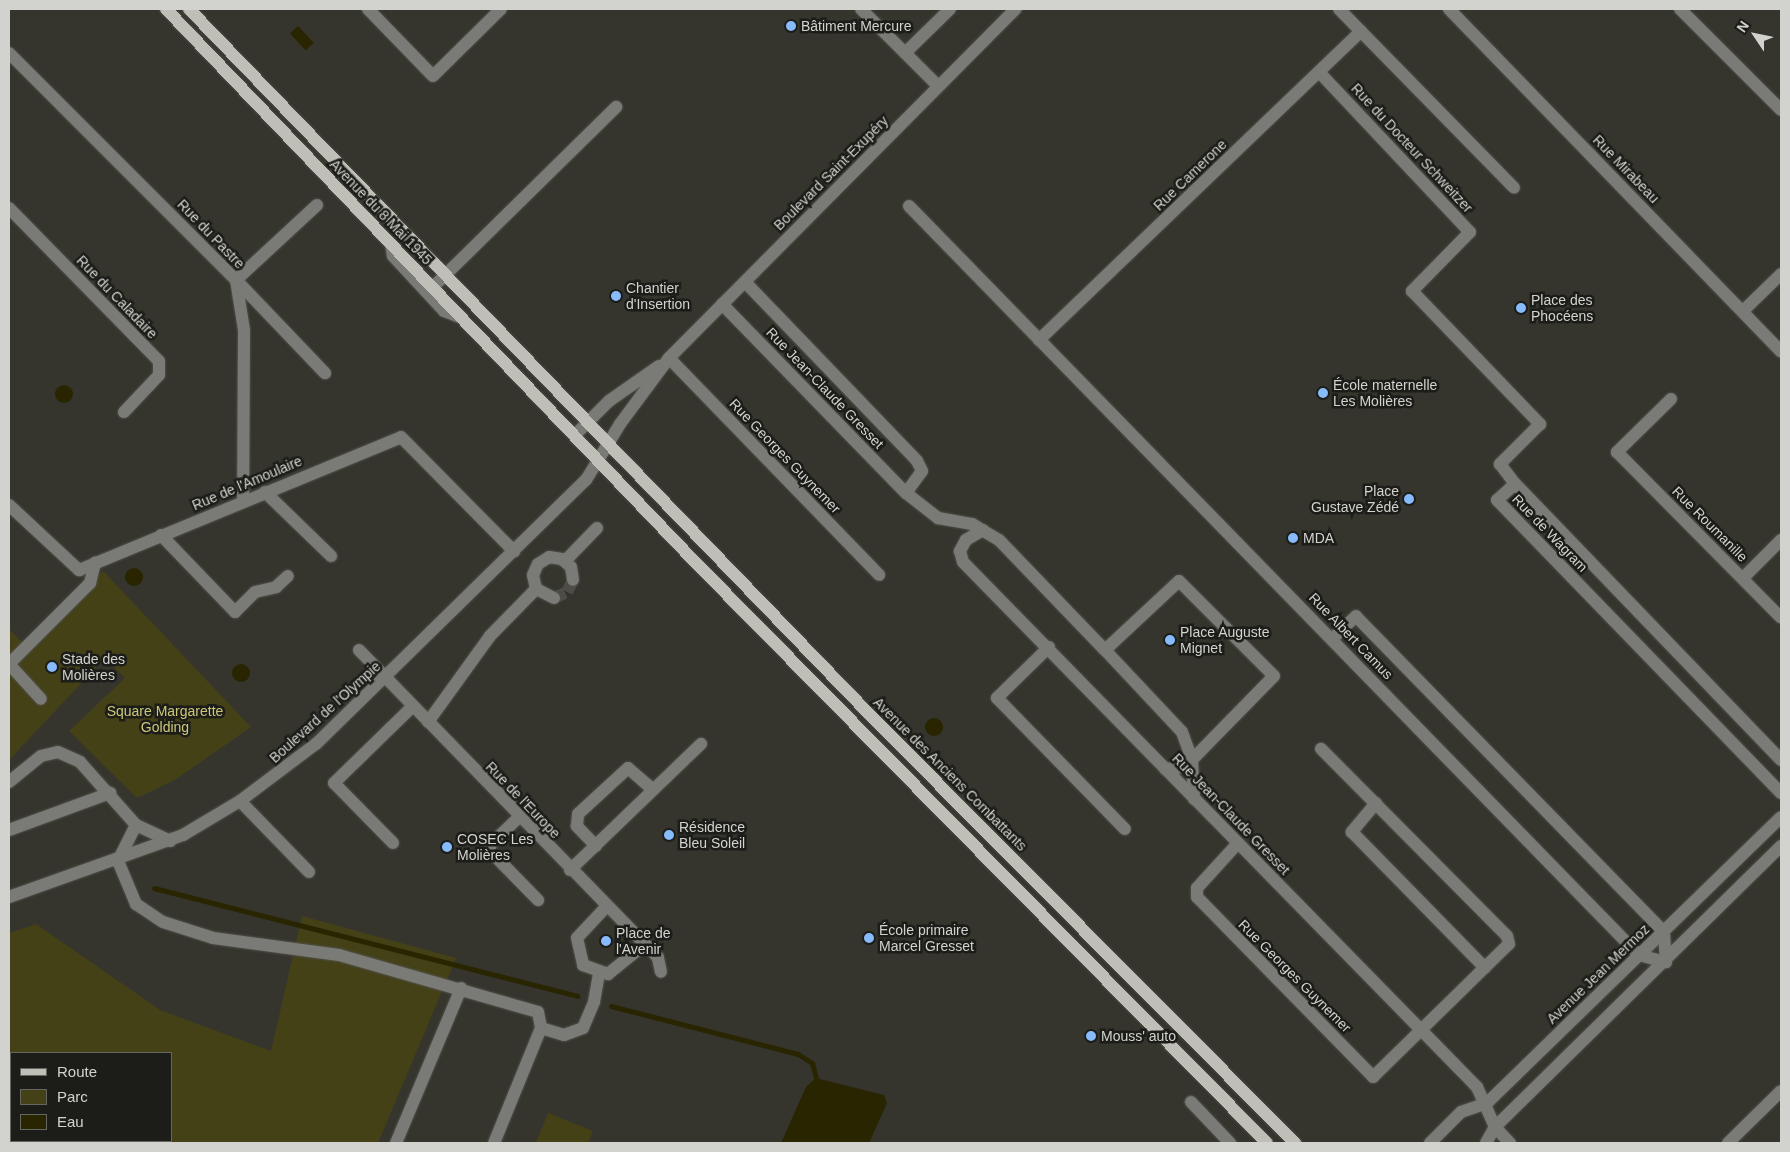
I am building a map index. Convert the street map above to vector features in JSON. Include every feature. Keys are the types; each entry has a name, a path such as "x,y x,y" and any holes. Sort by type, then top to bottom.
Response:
{"main road":[{"name":"Avenue du 8 Mai 1945","path":"166,9 462,318 576,434"},
{"name":"Avenue du 8 Mai 1945","path":"189,9 589,422"},
{"name":"Avenue des Anciens Combattants","path":"589,422 869,714 1295,1143"},
{"path":"576,434 1267,1143"}],"street":[{"path":"368,9 432,76 501,9"},
{"path":"861,9 938,86"},
{"path":"906,53 950,9"},
{"name":"Boulevard Saint-Exupéry","path":"576,434 669,358 1016,9"},
{"path":"1339,9 1514,188"},
{"name":"Rue Mirabeau","path":"1449,9 1781,351"},
{"path":"1680,9 1781,110"},
{"name":"Rue Camerone","path":"1039,340 1361,31"},
{"name":"Rue du Pastre","path":"9,53 236,280 244,330 243,501"},
{"name":"Rue du Docteur Schweitzer","path":"1319,72 1470,232 1412,291 1540,424 1500,464 1514,484"},
{"path":"433,287 616,107"},
{"path":"317,205 236,280 325,373"},
{"name":"Rue Albert Camus","path":"909,206 1639,955"},
{"name":"Rue du Caladaire","path":"9,208 159,361 159,375 124,412"},
{"path":"391,244 393,256 444,311 462,318"},
{"path":"1743,311 1781,274"},
{"path":"745,282 917,461 922,471 906,492"},
{"name":"Rue Jean-Claude Gresset","path":"722,304 906,492 938,518 983,530"},
{"name":"Boulevard Saint-Exupéry","path":"599,459 669,358"},
{"name":"Rue Georges Guynemer","path":"669,358 879,575"},
{"name":"Rue Roumanille","path":"1671,398 1617,452 1781,618"},
{"name":"Rue de l'Amoulaire","path":"9,505 68,564 79,570 401,437 514,551"},
{"name":"Boulevard de l'Olympie","path":"9,897 118,861 170,841 240,801 317,743 586,480 599,459"},
{"name":"Rue de Wagram","path":"1781,760 1514,484 1497,500 1781,793"},
{"path":"265,492 331,556"},
{"path":"565,561 597,528"},
{"path":"983,530 1105,650 1182,732 1192,760 1194,799"},
{"name":"Rue Jean-Claude Gresset","path":"983,530 966,540 960,551 963,562 1049,647 1194,799 1477,1087 1487,1103 1494,1127"},
{"path":"161,535 235,612 255,592 276,587 288,576"},
{"path":"1743,578 1781,540"},
{"path":"536,589 533,575 538,564 549,557 565,561"},
{"path":"565,561 573,580"},
{"path":"42,699 9,664 90,583 95,563"},
{"path":"1105,650 1179,581 1274,676 1185,767 1165,769"},
{"path":"536,589 554,598"},
{"path":"428,722 490,636 536,589"},
{"path":"1332,638 1356,616 1664,932 1666,962"},
{"path":"1049,647 997,698 1126,829"},
{"name":"Rue de l'Europe","path":"359,650 518,818 645,944 658,958 661,972"},
{"path":"393,843 334,783 412,706"},
{"path":"570,870 701,744"},
{"path":"1321,749 1508,936 1509,944 1421,1030"},
{"path":"9,782 41,756 58,752 80,762 110,793 136,825 170,841"},
{"path":"596,846 577,826 578,814 628,768 652,790"},
{"path":"9,830 110,793"},
{"path":"240,801 309,872"},
{"path":"1376,803 1352,832 1485,968"},
{"name":"Avenue Jean Mermoz","path":"1430,1143 1461,1112 1487,1103 1781,817"},
{"path":"518,818 487,848 538,900"},
{"path":"136,825 118,861 136,904 163,922 213,938 339,955 531,1006 538,1012 541,1028 494,1143"},
{"name":"Rue Georges Guynemer","path":"1238,843 1197,888 1196,898 1373,1077 1421,1030"},
{"path":"1486,1143 1494,1127 1666,962 1781,846"},
{"path":"606,906 581,930 576,947 583,965 598,974 617,969 645,944"},
{"path":"1639,955 1666,962"},
{"path":"541,1028 564,1035 583,1028 594,1002 598,974"},
{"path":"396,1143 461,988"},
{"path":"1728,1143 1781,1091"},
{"path":"1191,1102 1230,1143"},
{"path":"1494,1127 1510,1143"}],"green space":[{"name":"Square Margarette Golding","path":"103,571 251,727 175,780 137,798 69,731 125,678 105,658 9,760 9,629 23,643"},
{"path":"302,916 456,958 378,1143 9,1143 9,933 36,924 160,1010 271,1051"},
{"path":"548,1113 593,1131 588,1143 536,1143"}],"water":[{"path":"298,26 314,43 306,50 290,34"},
{"path":"64,385 70,388 73,394 70,400 64,403 58,400 55,394 58,388"},
{"path":"134,568 140,571 143,577 140,583 134,586 128,583 125,577 128,571"},
{"path":"241,664 247,667 250,673 247,679 241,682 235,679 232,673 235,667"},
{"path":"934,718 940,721 943,727 940,733 934,736 928,733 925,727 928,721"},
{"path":"816,1078 884,1095 887,1103 869,1143 781,1143 806,1087"}],"waterway":[{"path":"154,888 577,996"},
{"path":"611,1006 798,1054 812,1063 816,1078"}],"tunnel":[{"path":"554,598 567,592 573,580"}],"place":[{"name":"Bâtiment Mercure","path":"791,26"},
{"name":"Chantier d'Insertion","path":"616,296"},
{"name":"Place des Phocéens","path":"1521,308"},
{"name":"École maternelle Les Molières","path":"1323,393"},
{"name":"Place Gustave Zédé","path":"1409,499"},
{"name":"MDA","path":"1293,538"},
{"name":"Place Auguste Mignet","path":"1170,640"},
{"name":"Stade des Molières","path":"52,667"},
{"name":"Résidence Bleu Soleil","path":"669,835"},
{"name":"COSEC Les Molières","path":"447,847"},
{"name":"École primaire Marcel Gresset","path":"869,938"},
{"name":"Place de l'Avenir","path":"606,941"},
{"name":"Mouss' auto","path":"1091,1036"}]}
